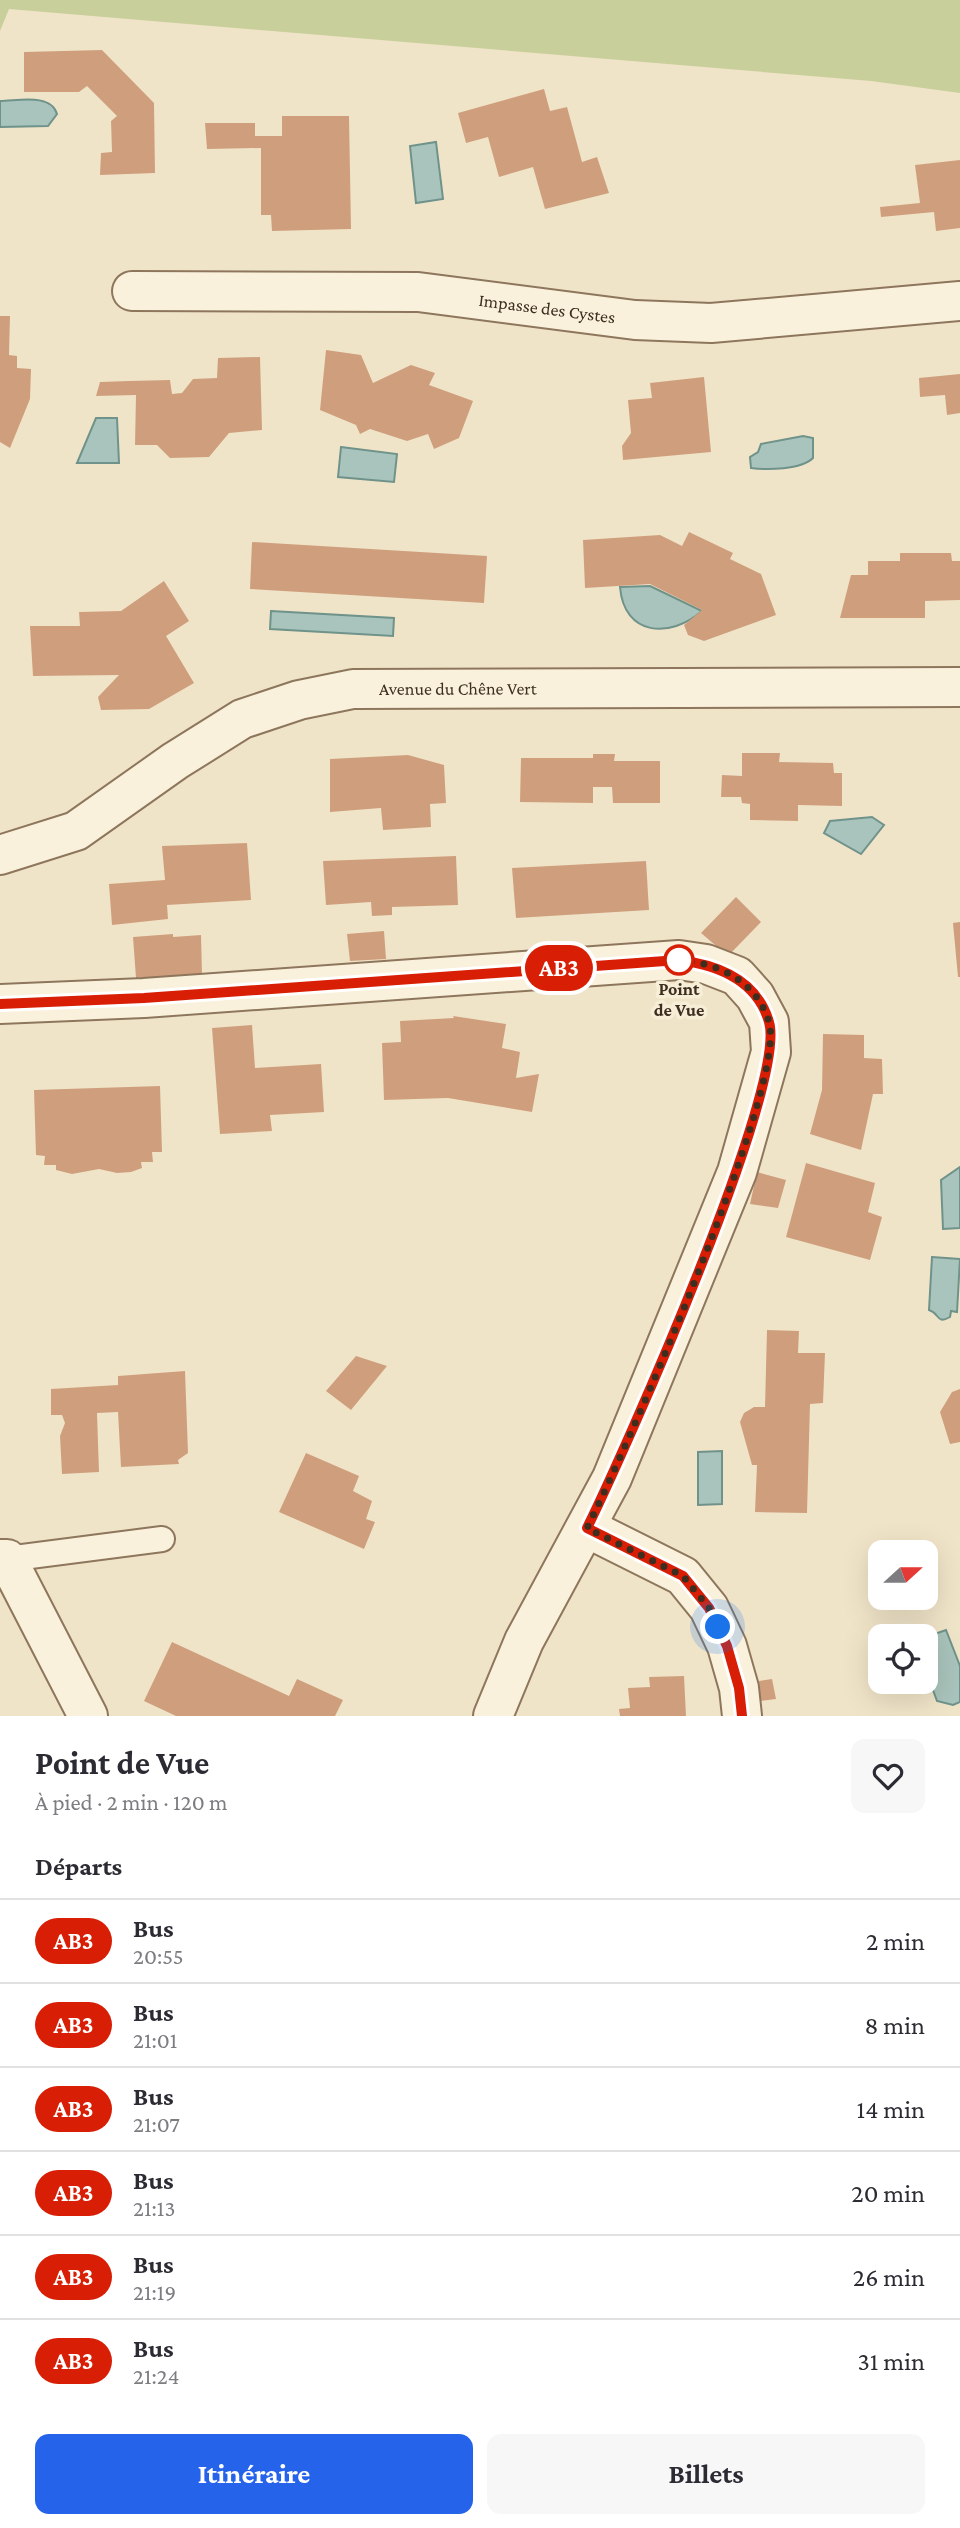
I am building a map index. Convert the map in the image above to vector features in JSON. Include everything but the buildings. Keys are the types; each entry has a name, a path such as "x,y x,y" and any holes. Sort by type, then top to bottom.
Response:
{"street":[{"name":"Impasse des Cystes","path":"132,292 418,292 635,320 711,323 960,301"},
{"name":"Avenue du Chêne Vert","path":"0,855 76,831 175,761 242,719 299,700 354,689 960,687"},
{"path":"0,1004 158,997 679,960 706,964 737,976 755,996 769,1022 771,1052 737,1172 612,1478 524,1641 492,1716"},
{"path":"587,1528 683,1576 709,1608 727,1646 739,1688 742,1716"},
{"path":"4,1559 88,1716"}],"lane":[{"path":"4,1559 162,1539"}],"green space":[{"path":"0,0 960,0 960,93 871,81 9,9 0,31"}],"water":[{"path":"0,101 41,101 54,107 57,114 48,126 0,127"},
{"path":"436,142 443,199 416,203 410,146"},
{"path":"96,418 117,418 119,463 77,463"},
{"path":"803,436 813,438 813,458 808,462 784,468 751,468 750,457 758,452 761,444"},
{"path":"341,447 397,454 394,482 338,477"},
{"path":"650,586 702,611 676,626 663,629 639,624 623,603 620,587"},
{"path":"271,611 394,618 393,636 270,629"},
{"path":"872,817 884,825 861,854 824,833 830,821"},
{"path":"960,1167 960,1228 943,1229 941,1180"},
{"path":"932,1257 960,1259 957,1312 951,1311 950,1317 942,1320 929,1310"},
{"path":"722,1451 722,1504 698,1505 698,1452"},
{"path":"946,1630 960,1666 960,1702 953,1705 937,1701 934,1694 938,1694 938,1633"}],"bus line":[{"name":"AB3","path":"0,1004 144,998 679,960 706,964 737,976 755,996 769,1022 771,1052 737,1172 612,1478 587,1528 683,1576 709,1608 727,1646 739,1688 742,1716"}],"place":[{"name":"Point de Vue","path":"679,960"}],"route":[{"path":"679,960 706,964 737,976 755,996 769,1022 771,1052 737,1172 612,1478 587,1528 683,1576 709,1608 718,1627"}]}
